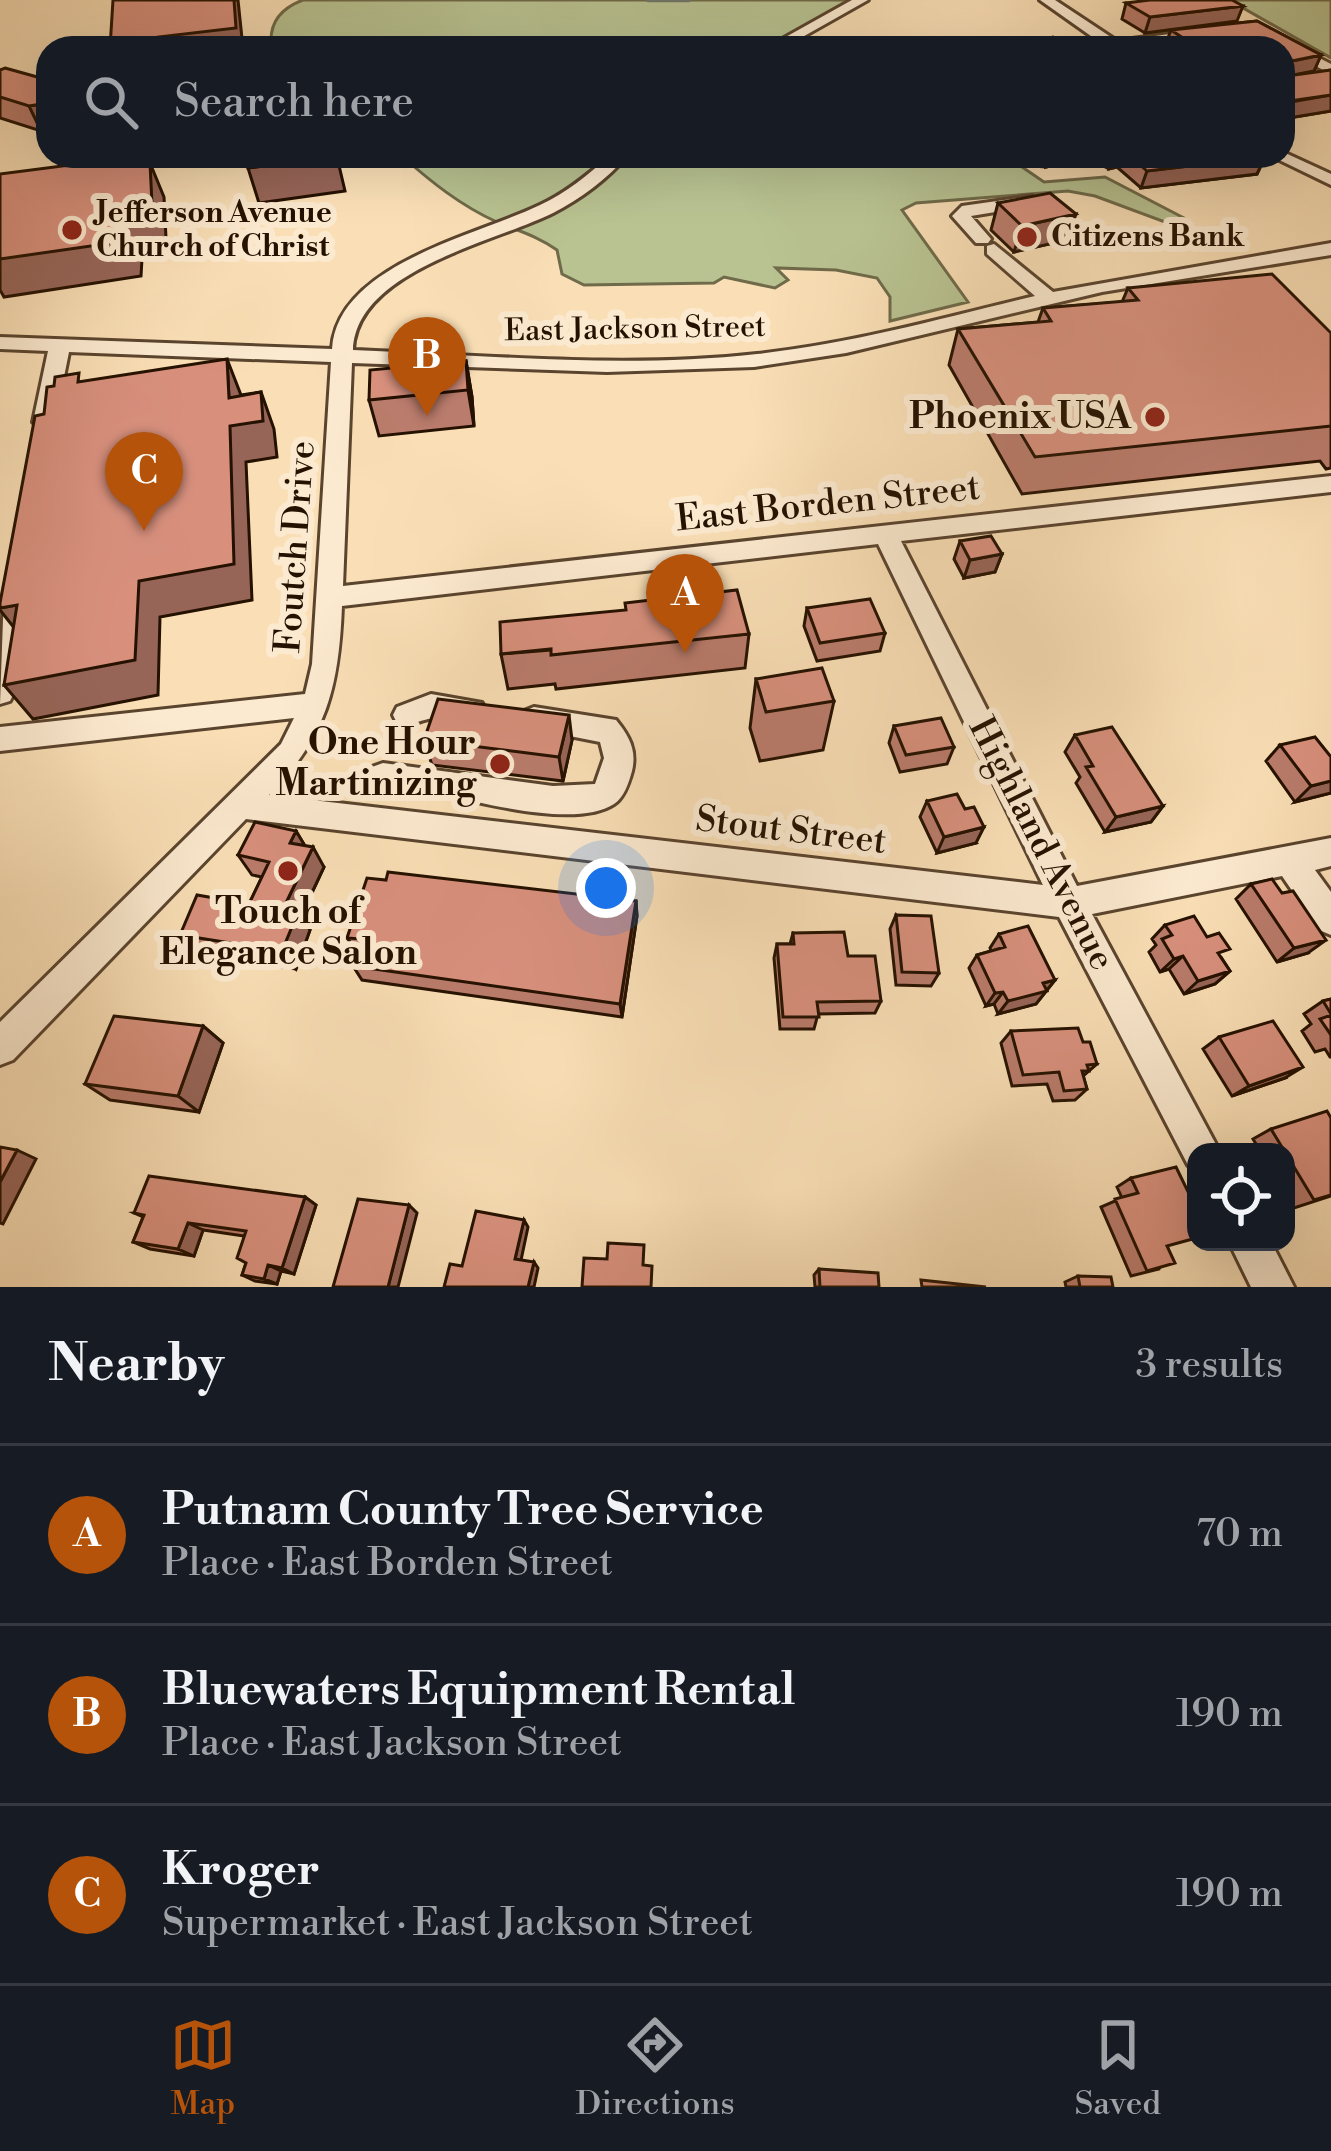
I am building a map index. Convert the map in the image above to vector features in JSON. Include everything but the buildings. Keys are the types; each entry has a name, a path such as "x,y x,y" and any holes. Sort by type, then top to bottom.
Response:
{"street":[{"path":"794,36 862,0"},
{"path":"1046,0 1099,36"},
{"path":"1188,36 1221,31"},
{"path":"1295,50 1331,74"},
{"path":"1305,82 1331,74"},
{"path":"1295,163 1331,180"},
{"name":"Foutch Drive","path":"0,1047 291,753 316,704 333,597 343,337 356,307 392,274 552,206 603,168"},
{"path":"1048,201 968,209 962,216 1050,298"},
{"name":"East Jackson Street","path":"0,343 607,366 754,361 846,347 1102,286 1331,249"},
{"path":"40,445 53,366 62,345"},
{"path":"273,374 295,353"},
{"name":"East Borden Street","path":"333,597 1331,484"},
{"name":"Highland Avenue","path":"885,534 1069,903 1196,1143"},
{"path":"0,693 20,569"},
{"path":"0,739 316,704"},
{"path":"383,776 581,800 603,795 614,782 619,742 606,728 431,706 407,715"},
{"name":"Stout Street","path":"239,806 1069,903 1331,852"},
{"path":"1290,861 1331,919"},
{"path":"1254,1251 1273,1287"}],"green space":[{"path":"303,0 864,0 799,36 272,36 285,10"},
{"path":"1229,0 1331,0 1331,58"},
{"path":"416,168 1024,168 1044,182 1105,177 1184,218 1189,231 1095,196 1068,191 916,203 902,210 968,302 890,321 890,297 877,278 836,270 776,268 788,280 775,288 724,277 714,283 584,285 562,274 557,250 471,208"}],"waterway":[{"path":"648,0 689,0"}],"place":[{"name":"Jefferson Avenue Church of Christ","path":"72,230"},
{"name":"Citizens Bank","path":"1027,237"},
{"name":"Bluewaters Equipment Rental","path":"427,416"},
{"name":"Phoenix USA","path":"1155,417"},
{"name":"Kroger","path":"144,531"},
{"name":"Putnam County Tree Service","path":"685,653"},
{"name":"One Hour Martinizing","path":"500,764"},
{"name":"Touch of Elegance Salon","path":"288,871"}]}
